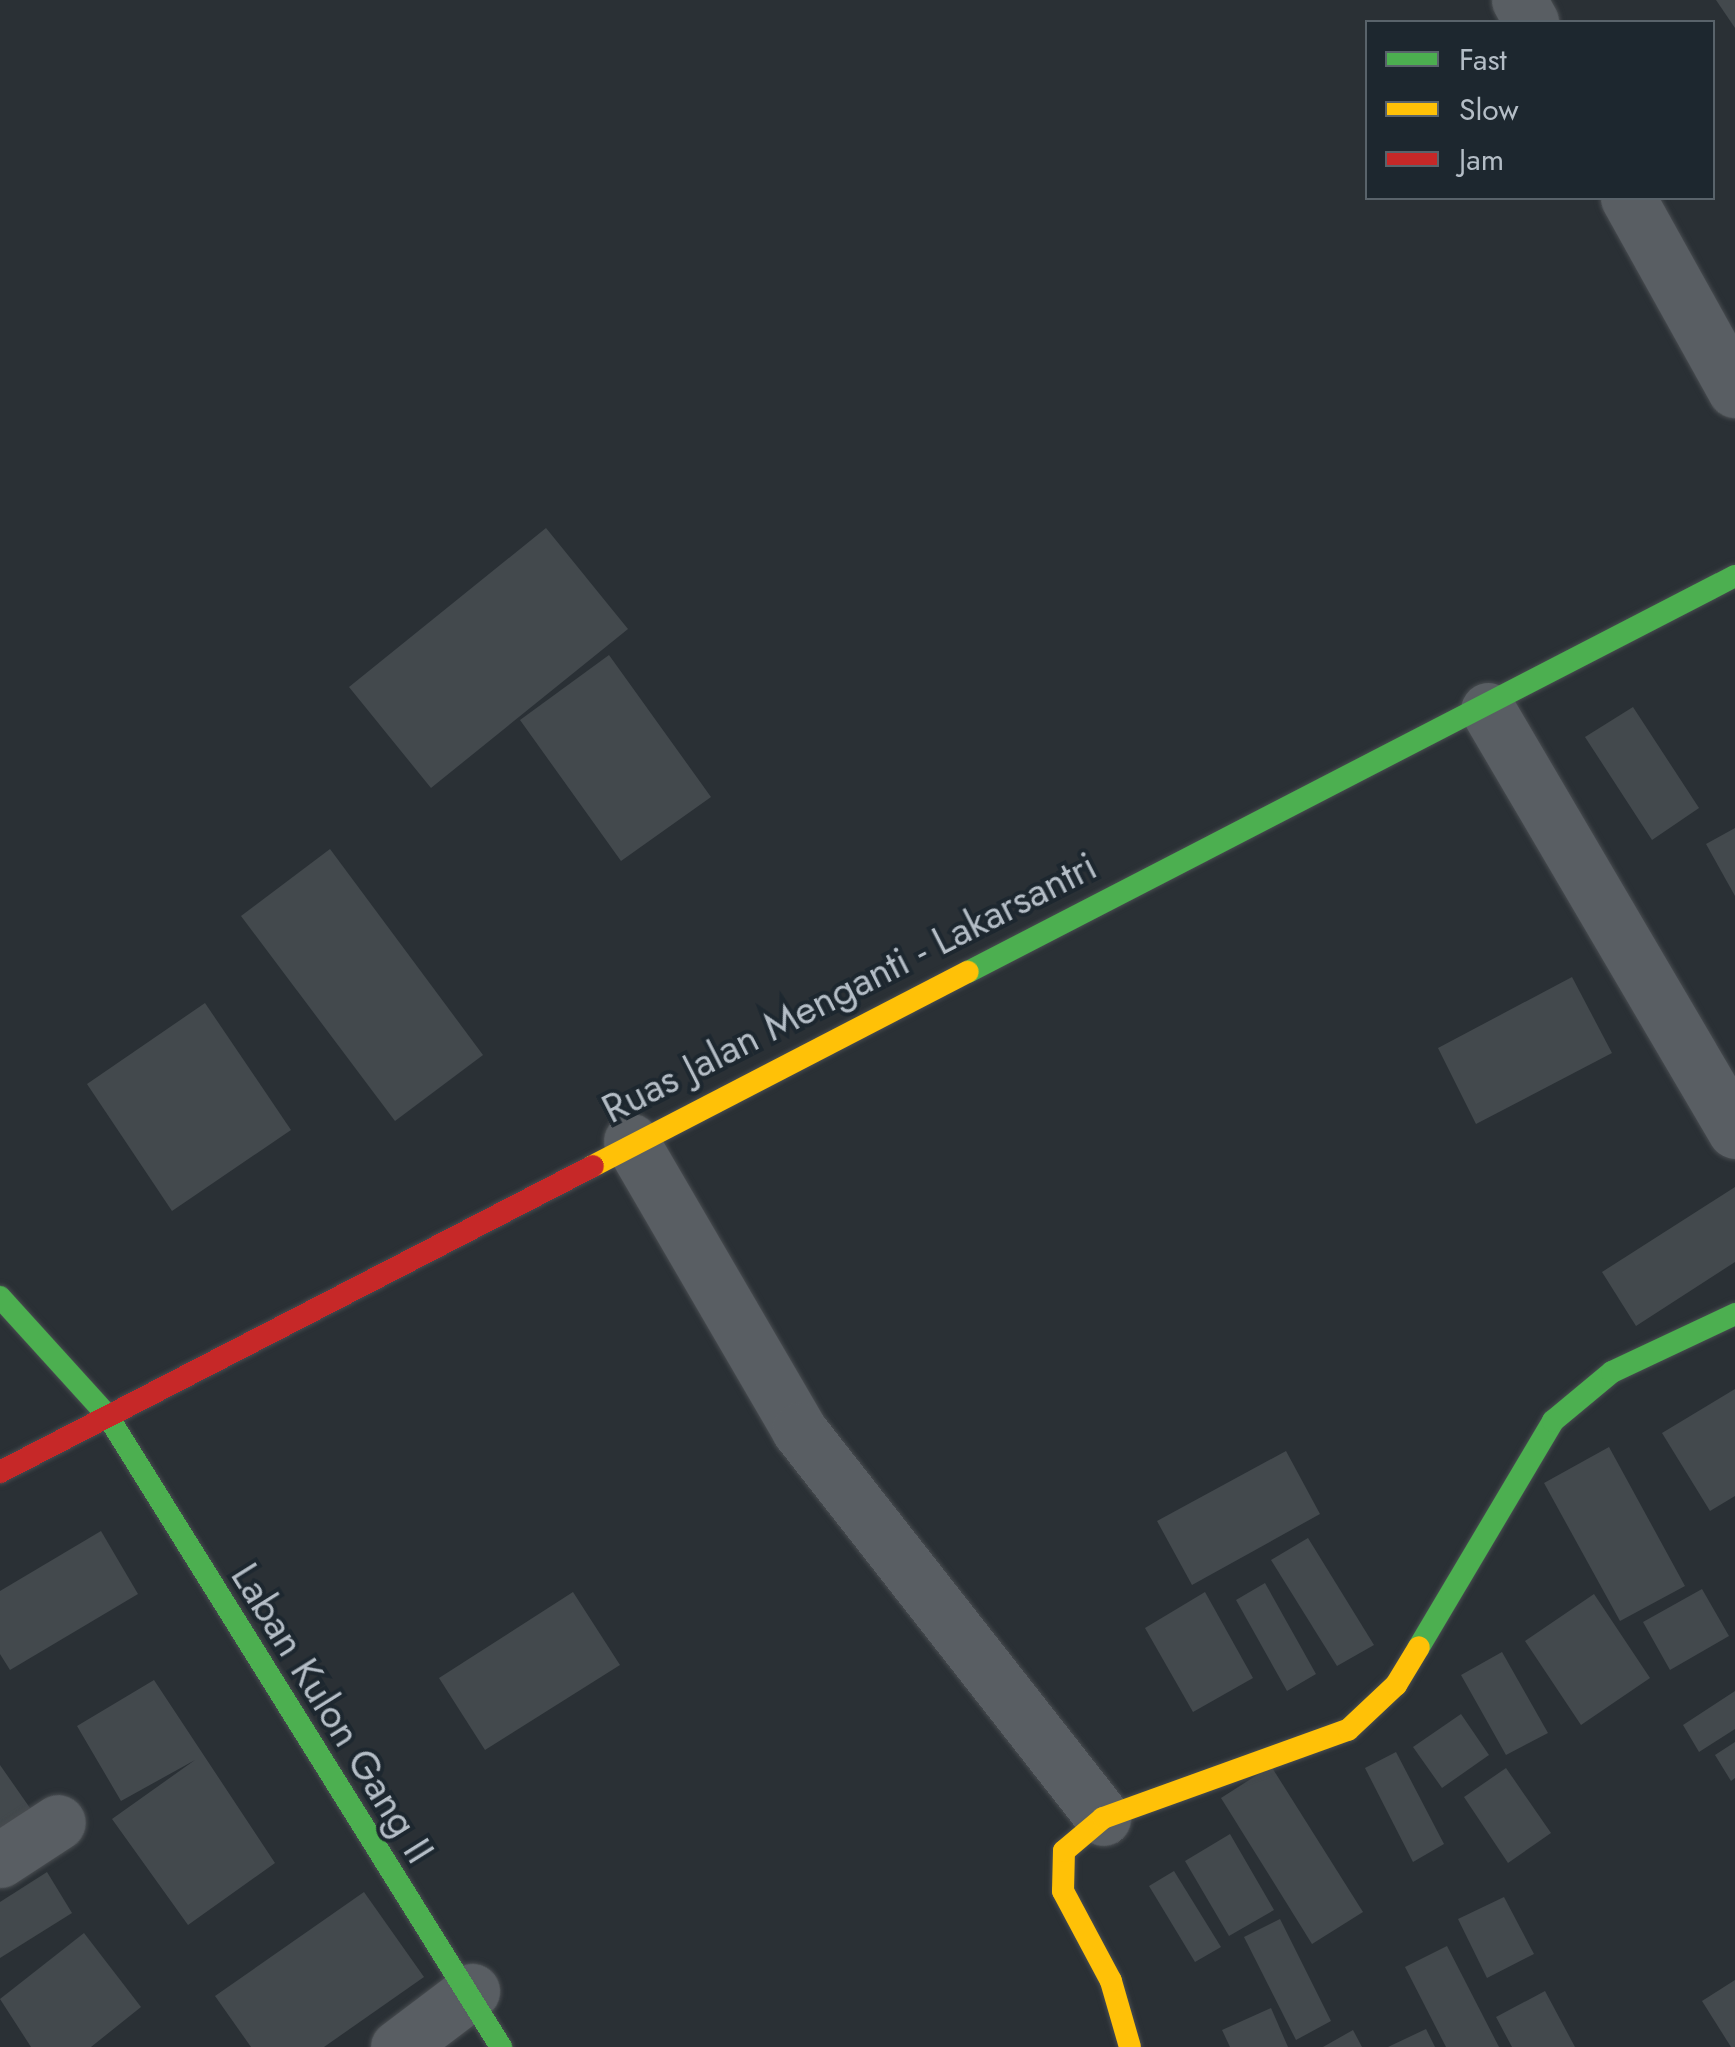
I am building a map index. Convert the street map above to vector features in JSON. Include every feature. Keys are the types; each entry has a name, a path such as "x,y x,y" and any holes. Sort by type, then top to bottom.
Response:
{"street":[{"path":"1629,200 1735,390"},
{"name":"Ruas Jalan Menganti - Lakarsantri","path":"0,1472 631,1141 1488,710 1735,576"},
{"path":"1488,710 1735,1131"},
{"path":"631,1141 800,1430 1103,1818"},
{"name":"Laban Kulon Gang II","path":"0,1297 107,1415 371,1851 472,1990 501,2047"},
{"path":"1124,2045 1111,1981 1060,1871 1064,1851 1103,1818 1348,1730 1396,1684 1553,1421 1612,1372 1735,1314"},
{"path":"0,1860 58,1822"},
{"path":"398,2047 472,1990"}],"building":[{"path":"1716,0 1735,0 1735,28"},
{"path":"546,528 628,629 431,788 349,687"},
{"path":"609,655 711,797 621,861 520,720"},
{"path":"1633,707 1699,808 1652,840 1585,737"},
{"path":"1735,828 1735,896 1706,844"},
{"path":"330,849 483,1055 395,1121 241,916"},
{"path":"1572,977 1612,1053 1476,1124 1438,1048"},
{"path":"205,1003 291,1130 172,1211 87,1084"},
{"path":"1735,1187 1735,1262 1636,1326 1602,1272"},
{"path":"1735,1389 1735,1496 1710,1511 1662,1433"},
{"path":"1609,1447 1685,1586 1620,1621 1544,1483"},
{"path":"1286,1451 1320,1514 1192,1585 1157,1521"},
{"path":"101,1531 138,1594 10,1670 0,1654 0,1591"},
{"path":"1308,1538 1374,1645 1337,1666 1271,1560"},
{"path":"1265,1583 1316,1674 1287,1691 1236,1600"},
{"path":"1702,1589 1729,1636 1670,1670 1643,1622"},
{"path":"573,1592 620,1665 485,1750 439,1678"},
{"path":"1205,1592 1253,1678 1193,1712 1145,1628"},
{"path":"1594,1594 1650,1678 1581,1725 1525,1641"},
{"path":"1502,1652 1548,1733 1506,1755 1461,1675"},
{"path":"154,1680 275,1863 188,1925 112,1819 195,1760 121,1801 77,1726"},
{"path":"1735,1691 1735,1729 1699,1752 1683,1725"},
{"path":"1461,1714 1489,1755 1442,1788 1413,1747"},
{"path":"1735,1742 1735,1778 1731,1781 1715,1755"},
{"path":"1396,1752 1444,1844 1413,1862 1365,1768"},
{"path":"0,1765 37,1818 0,1844"},
{"path":"1271,1766 1363,1912 1312,1944 1221,1798"},
{"path":"1506,1768 1551,1833 1508,1863 1464,1797"},
{"path":"1230,1834 1274,1910 1229,1936 1185,1861"},
{"path":"1174,1871 1221,1947 1195,1962 1149,1886"},
{"path":"47,1872 72,1913 0,1958 0,1902"},
{"path":"364,1892 424,1977 324,2047 251,2047 215,1996"},
{"path":"1504,1897 1534,1954 1487,1978 1458,1919"},
{"path":"1280,1919 1331,2021 1296,2040 1244,1937"},
{"path":"84,1933 141,2007 91,2047 31,2047 0,1999"},
{"path":"1447,1946 1499,2047 1446,2047 1405,1967"},
{"path":"1735,1980 1735,2047 1731,2047 1702,2001"},
{"path":"1545,1991 1575,2047 1512,2047 1496,2017"},
{"path":"1271,2008 1288,2047 1230,2047 1222,2030"},
{"path":"1426,2029 1435,2047 1388,2047"},
{"path":"1353,2030 1362,2047 1323,2047"}],"traffic: fast":[{"path":"968,972 1735,576"},
{"path":"0,1297 107,1415 501,2047"},
{"path":"1419,1647 1553,1421 1612,1372 1735,1314"}],"traffic: slow":[{"path":"593,1166 968,972"},
{"path":"1130,2047 1111,1981 1063,1891 1064,1851 1103,1818 1348,1730 1396,1685 1419,1647"}],"traffic: jam":[{"path":"0,1472 593,1166"}]}
